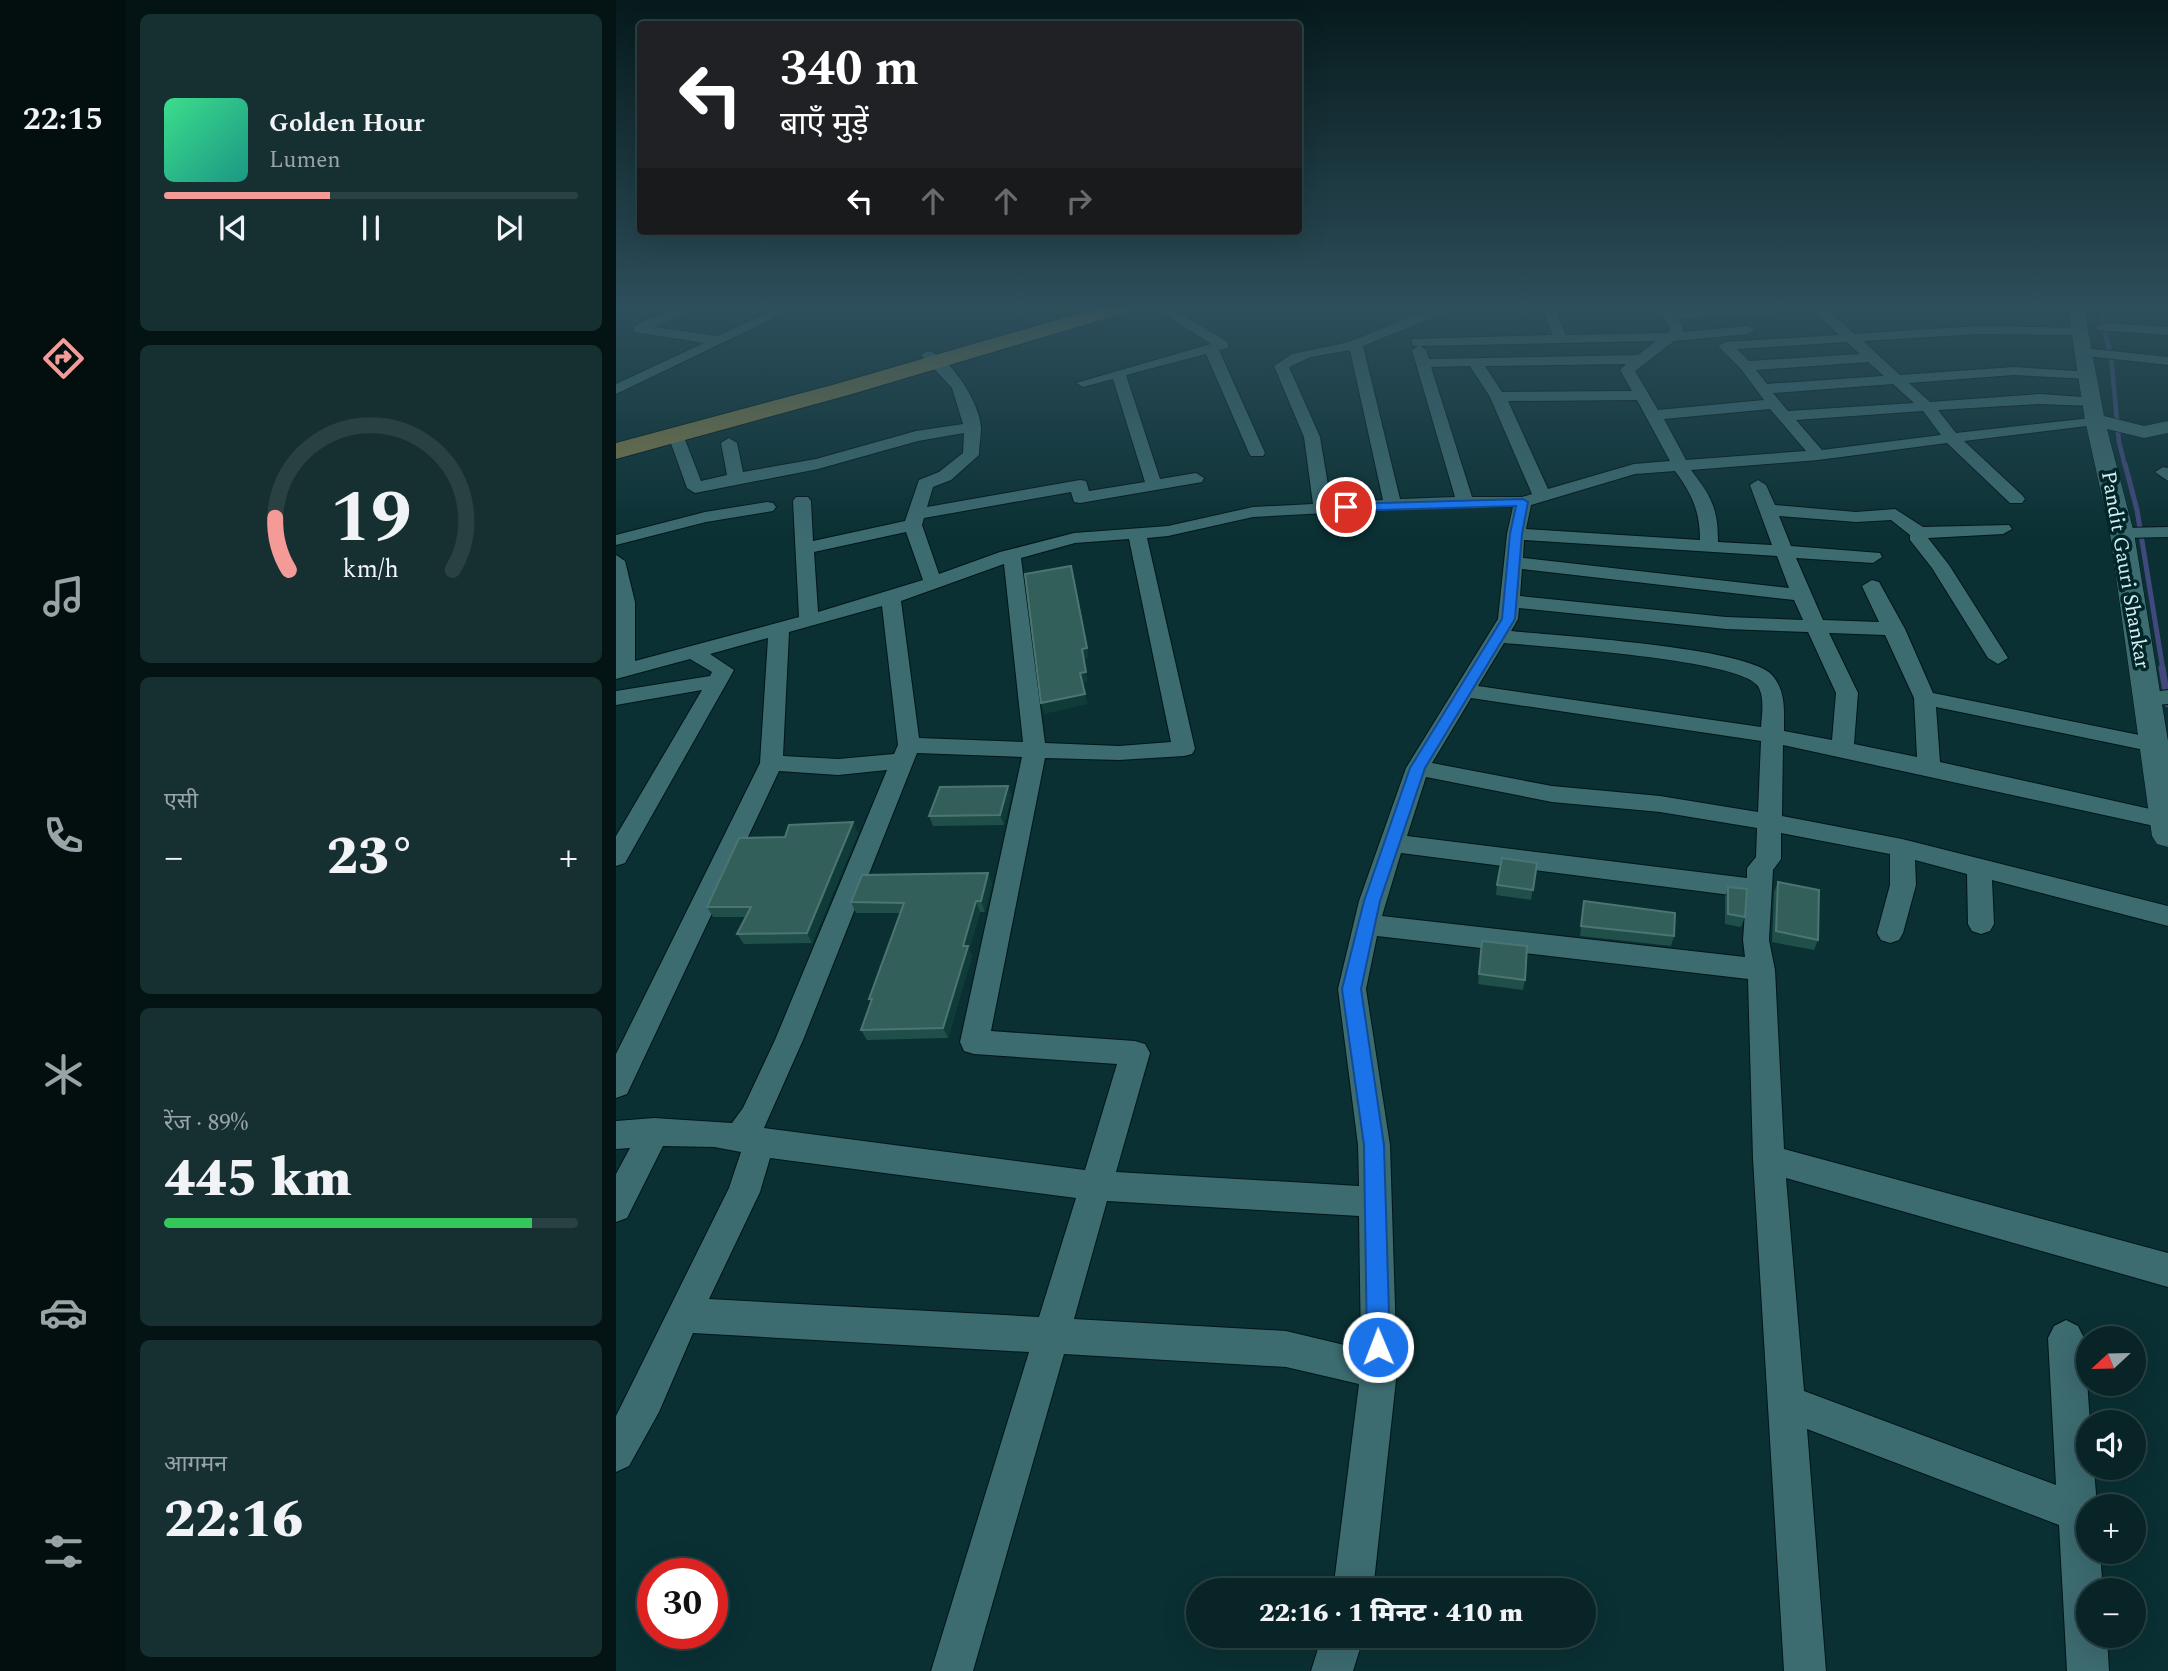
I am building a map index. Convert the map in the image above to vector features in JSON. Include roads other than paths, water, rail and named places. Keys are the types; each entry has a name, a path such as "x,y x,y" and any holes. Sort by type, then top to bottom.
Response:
{"main road":[{"path":"616,451 849,382"},
{"path":"616,440 660,436"}],"street":[{"path":"616,390 633,382"},
{"path":"933,583 914,519 925,484 945,476 971,455 974,427 966,395 954,382"},
{"path":"1121,382 1154,485"},
{"path":"1226,382 1257,453"},
{"path":"1288,382 1312,437 1323,509"},
{"path":"1365,382 1393,505"},
{"path":"1429,382 1465,502"},
{"path":"1355,1578 1379,1371 1374,1145 1352,989 1372,901 1418,768 1508,619 1516,534 1532,499 1498,397 1488,382"},
{"path":"1633,382 1679,466 1700,493 1709,514 1709,546"},
{"path":"1759,382 1818,455"},
{"path":"1764,389 1869,382"},
{"path":"1900,382 1927,407 1953,440 2016,499"},
{"name":"Pandit Gauri Shankar","path":"2090,382 2094,411 2158,698 2154,745 2167,826"},
{"path":"1498,397 1640,395"},
{"path":"1653,415 1927,407 2040,399 2094,411 2144,432 2168,427"},
{"path":"1084,517 1137,534 1168,531 1253,512 1532,499 1634,469 1818,455 1953,440 2094,411"},
{"path":"660,436 695,488 818,464 916,436 974,427"},
{"path":"729,443 736,478"},
{"path":"1084,517 1154,485 1196,478"},
{"path":"616,561 626,594 620,672 891,598 1012,556 1074,538 1084,517 1080,485 914,519 804,548"},
{"path":"1758,485 1801,595 1847,694 1842,749"},
{"path":"802,501 809,621"},
{"path":"616,540 705,517 767,507"},
{"path":"1769,510 1856,517 1895,514 1919,533 2003,529"},
{"path":"2122,533 2168,532"},
{"path":"1919,533 1920,540 1940,565 1998,658"},
{"path":"771,763 838,767 906,753 1035,750 1119,753 1184,748 1137,534"},
{"path":"1516,534 1785,549 1873,557"},
{"path":"952,1671 1135,1053 974,1042 1035,750 1012,556"},
{"path":"1514,562 1801,595"},
{"path":"1872,586 1895,629 1925,698 1929,767"},
{"path":"616,1453 646,1399 682,1315 744,1192 754,1117 789,1040 906,753 891,598"},
{"path":"1510,601 1726,623 1895,629"},
{"path":"616,1085 771,763 779,630"},
{"path":"1499,636 1705,659 1749,670 1763,677 1772,691 1774,736 1768,859 1760,868 1756,940 1761,971 1769,1158 1805,1671"},
{"path":"616,857 724,670 694,653"},
{"path":"616,698 718,681"},
{"path":"1466,691 1690,722 1842,749 1929,767 2167,826"},
{"path":"1925,698 2154,745"},
{"path":"1418,768 1552,794 1660,804 1770,822 1902,848 2168,916"},
{"path":"1394,843 1759,888"},
{"path":"1890,933 1903,885 1902,848"},
{"path":"1979,868 1981,923"},
{"path":"1368,925 1761,971"},
{"path":"616,1135 654,1132 750,1138 1096,1186 1375,1202"},
{"path":"616,1207 654,1132"},
{"path":"1769,1158 2168,1270"},
{"path":"682,1315 1286,1349 1379,1371"},
{"path":"2066,1338 2076,1496"},
{"path":"1787,1403 2076,1512"},
{"path":"2081,1564 2088,1671"},
{"path":"1332,1671 1339,1648"}],"waterway":[{"path":"2113,382 2119,442 2125,466"},
{"path":"2125,464 2137,510 2163,670"},
{"path":"2162,668 2168,704"}]}
